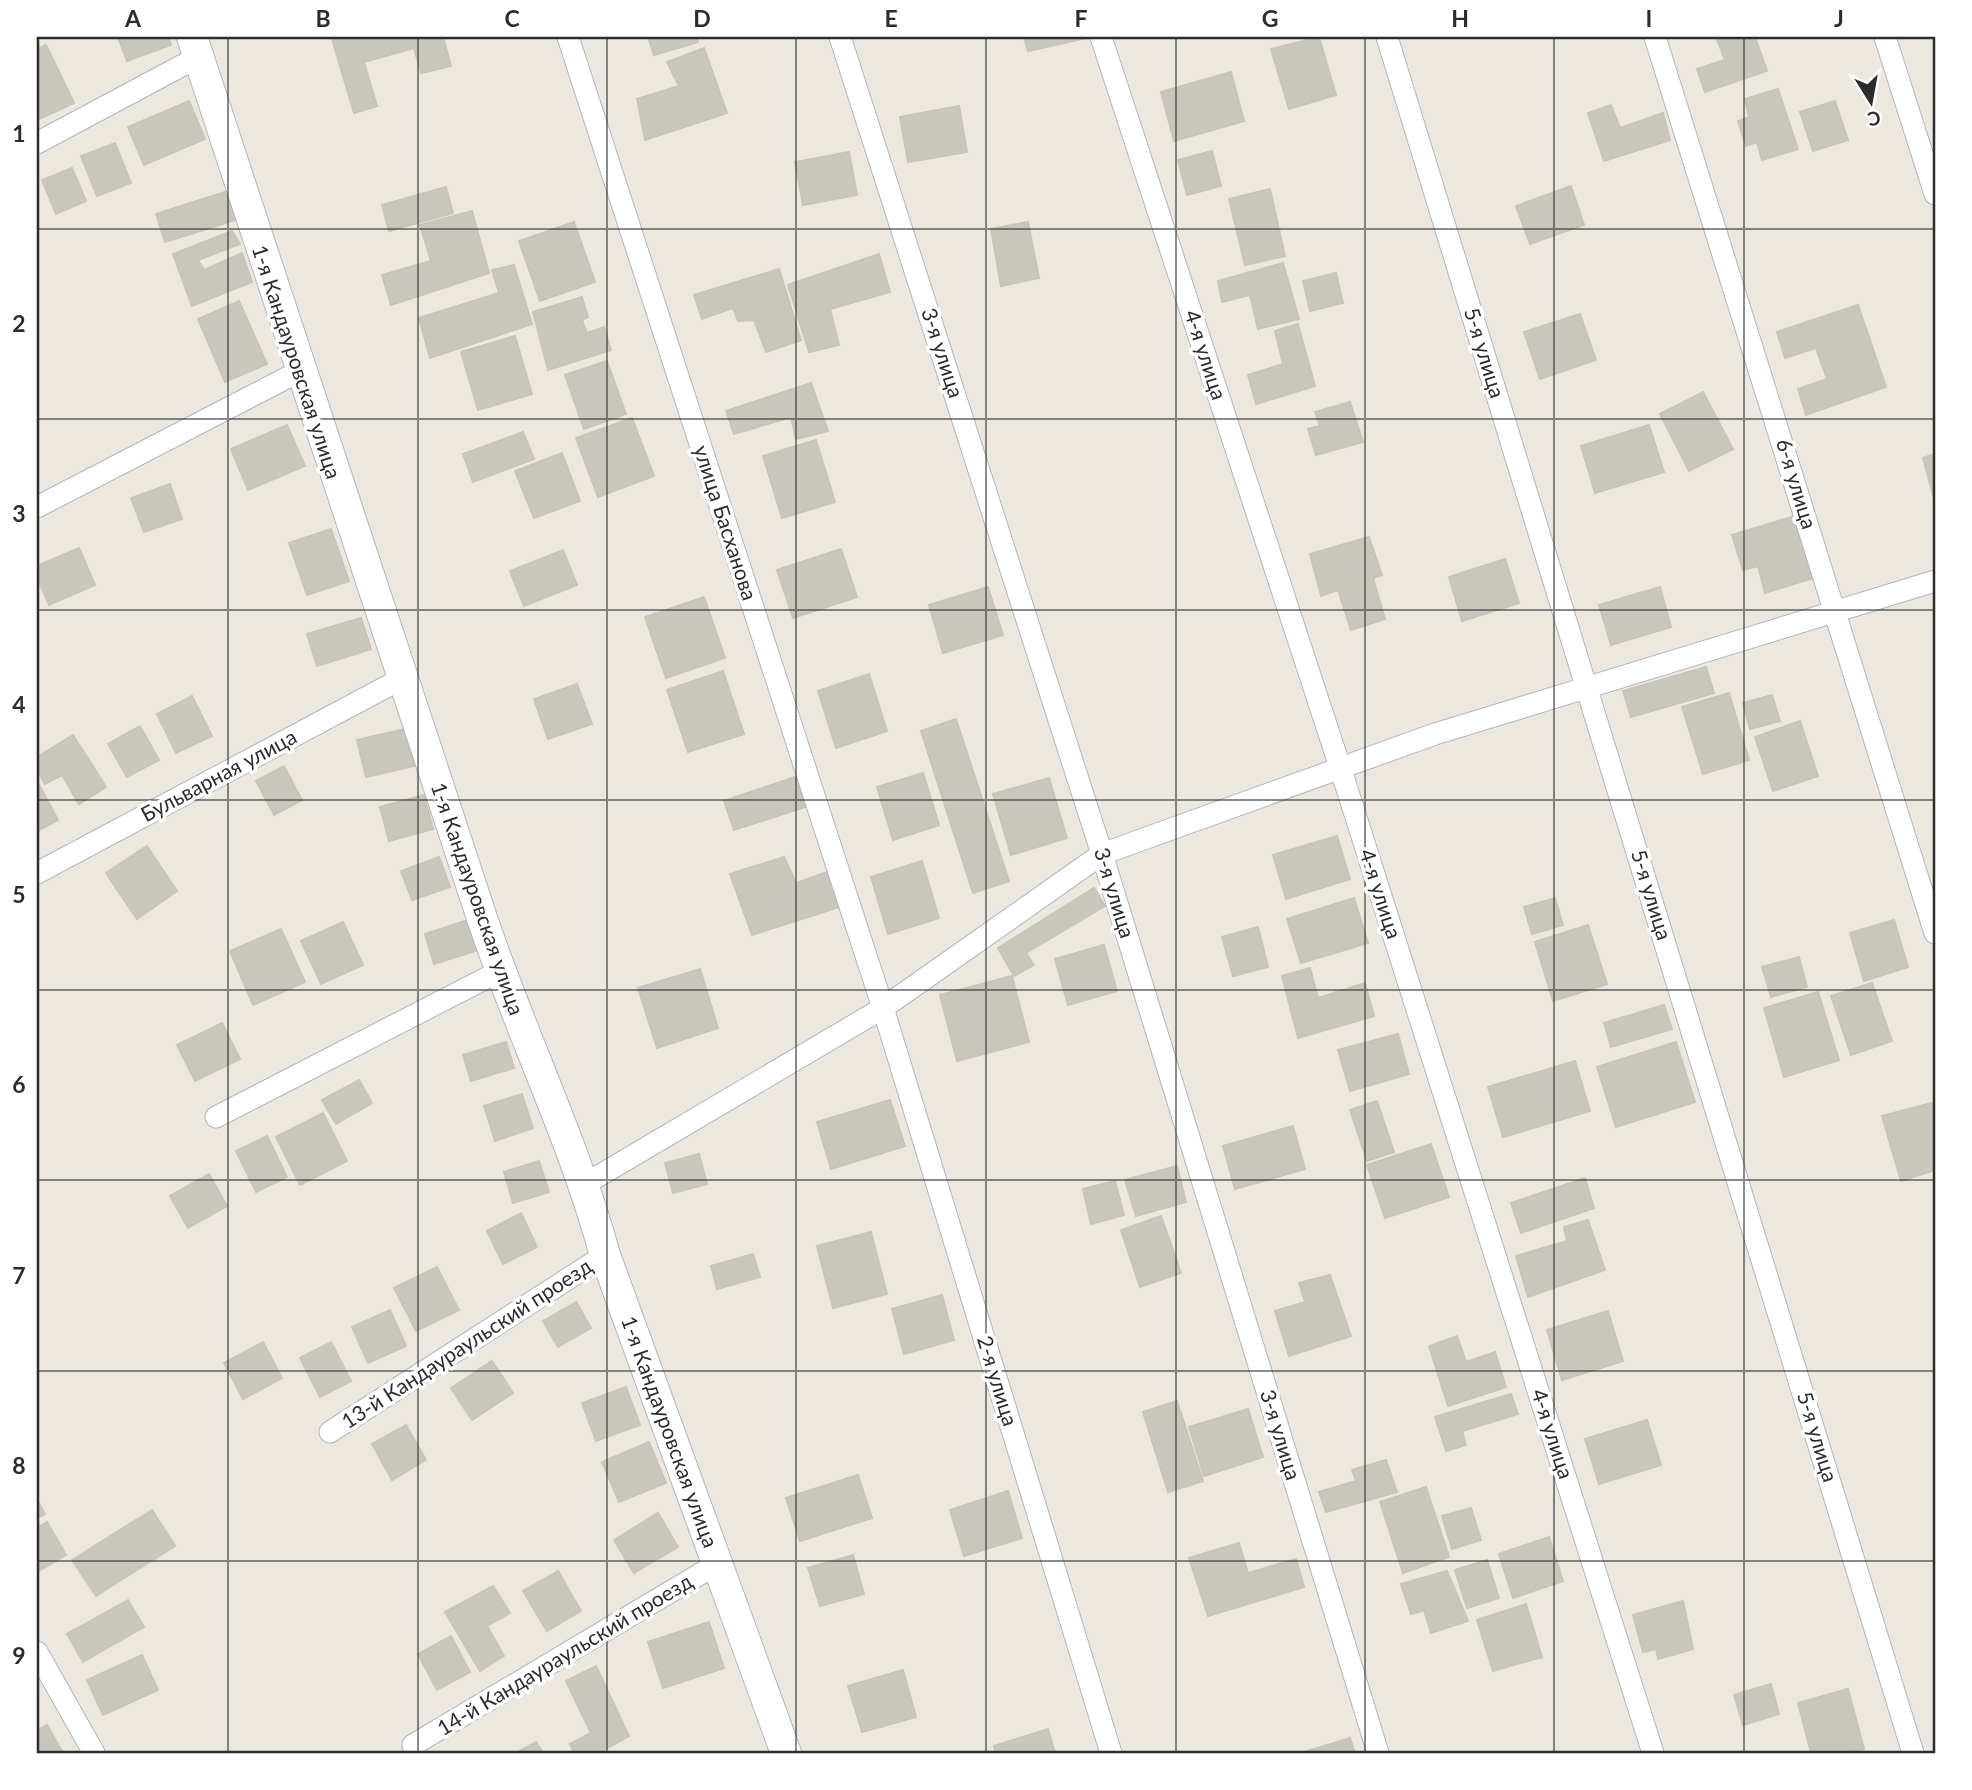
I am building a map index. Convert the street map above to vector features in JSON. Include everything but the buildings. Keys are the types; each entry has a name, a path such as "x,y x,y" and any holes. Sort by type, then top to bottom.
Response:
{"street":[{"name":"улица Басханова","path":"568,37 883,1009"},
{"name":"3-я улица","path":"840,37 1102,854 1378,1753"},
{"name":"4-я улица","path":"1101,37 1341,770 1653,1753"},
{"name":"5-я улица","path":"1387,37 1913,1753"},
{"name":"6-я улица","path":"1656,37 1935,933"},
{"path":"1885,37 1935,194"},
{"path":"37,144 195,47"},
{"name":"1-я Кандауровская улица","path":"195,47 298,372 500,971 585,1184 605,1255 786,1753"},
{"path":"37,507 298,372"},
{"path":"585,1184 883,1009 1102,854 1435,734 1935,581"},
{"name":"Бульварная улица","path":"37,873 401,679"},
{"path":"216,1117 500,971"},
{"name":"2-я улица","path":"883,1009 1111,1753"},
{"name":"13-й Кандаураульский проезд","path":"330,1432 605,1255"},
{"name":"14-й Кандаураульский проезд","path":"413,1745 717,1564"},
{"path":"37,1652 94,1753"}]}
